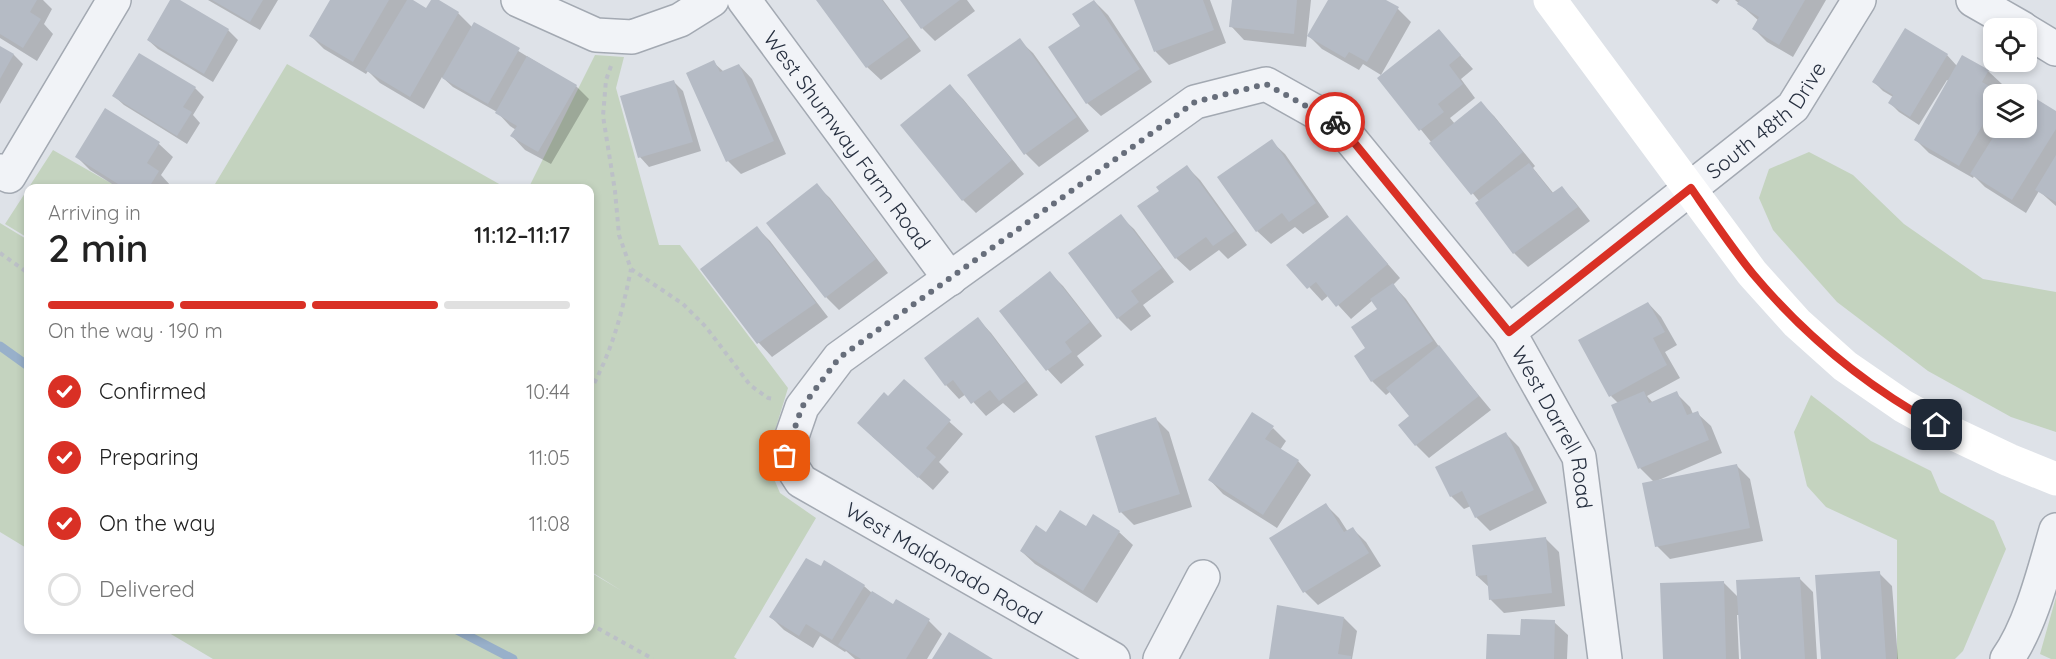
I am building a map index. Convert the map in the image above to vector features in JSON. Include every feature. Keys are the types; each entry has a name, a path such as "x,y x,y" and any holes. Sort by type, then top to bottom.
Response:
{"street":[{"path":"4,174 114,0"},
{"path":"518,0 596,35 632,37 680,20 712,0"},
{"name":"West Shumway Farm Road","path":"744,0 950,279"},
{"path":"1550,0 1752,273 1797,323 1845,366 1903,406 2009,460 2056,478"},
{"name":"South 48th Drive","path":"1509,332 1793,107 1859,0"},
{"path":"1974,0 2005,18"},
{"path":"2037,38 2056,49"},
{"name":"West Darrell Road","path":"950,279 1195,102 1266,84 1339,124 1509,332 1579,457 1605,659"},
{"path":"802,407 839,358 950,279"},
{"name":"West Maldonado Road","path":"802,407 785,456 801,481 1113,659"},
{"path":"2007,659 2018,644 2041,581 2056,530"},
{"path":"1160,659 1203,577"}],"path":[{"path":"594,383 611,349 631,269 619,235 603,116 606,80 616,55 616,36"},
{"path":"0,253 24,270"},
{"path":"631,269 683,304 706,327 750,385 768,398 802,407"},
{"path":"594,626 653,659"}],"green space":[{"path":"595,55 624,57 616,88 659,245 680,245 788,388 766,460 780,493 816,518 734,657 737,659 213,659 171,634 594,634 594,574 622,591 594,574 594,184 530,184"},
{"path":"287,64 499,184 215,184"},
{"path":"53,150 112,184 31,184"},
{"path":"1809,152 1853,175 1904,224 1983,279 2056,292 2056,432 2011,417 1928,371 1837,302 1773,230 1759,198 1769,169"},
{"path":"24,195 24,236 5,224"},
{"path":"0,223 24,238 24,547 0,532"},
{"path":"1811,395 1871,441 1931,471 1940,492 1994,521 2006,549 1963,651 1955,659 1897,659 1897,540 1826,507 1807,486 1794,432"},
{"path":"2056,597 2056,659 2051,659 2040,654"}],"building":[{"path":"0,0 37,0 30,12 41,19 23,48 0,34"},
{"path":"170,0 180,0 229,29 204,74 147,40"},
{"path":"212,0 263,0 250,22"},
{"path":"330,0 389,0 353,62 309,36"},
{"path":"407,0 413,0 426,8 431,0 439,0 459,12 410,97 365,70"},
{"path":"816,0 882,0 909,37 866,68"},
{"path":"900,0 960,0 921,29"},
{"path":"1094,0 1140,69 1086,104 1048,47 1080,26 1072,14"},
{"path":"1134,0 1203,0 1214,30 1154,52"},
{"path":"1232,0 1297,0 1294,34 1229,27"},
{"path":"1328,0 1386,0 1399,7 1367,62 1349,52 1345,58 1307,36"},
{"path":"1740,0 1805,0 1779,45 1752,29 1759,17 1737,4"},
{"path":"474,22 520,48 488,104 442,78"},
{"path":"1905,28 1948,54 1910,117 1888,103 1893,95 1872,82"},
{"path":"1439,29 1461,55 1449,65 1463,84 1438,104 1444,112 1419,131 1377,78"},
{"path":"1020,38 1077,117 1024,155 967,75"},
{"path":"0,46 14,54 0,79"},
{"path":"139,53 196,87 183,107 192,112 177,136 112,96"},
{"path":"1962,55 1983,67 1983,72 1988,72 1982,82 1986,84 1983,84 1983,124 1959,166 1914,140"},
{"path":"527,56 577,85 538,152 510,136 517,126 495,113"},
{"path":"714,60 720,72 739,64 774,141 726,162 686,73"},
{"path":"674,80 693,142 638,158 620,96"},
{"path":"950,84 1012,160 962,201 900,125"},
{"path":"2037,99 2056,111 2056,129 2012,200 1970,174 1993,138 2037,138"},
{"path":"1481,101 1523,152 1471,195 1429,143"},
{"path":"105,108 160,142 147,163 159,171 151,184 118,184 75,157"},
{"path":"1272,139 1316,203 1289,222 1282,213 1256,232 1217,177"},
{"path":"2056,155 2056,202 2035,190"},
{"path":"1529,163 1552,193 1562,186 1578,207 1513,254 1475,203"},
{"path":"1187,165 1235,231 1213,246 1206,237 1175,259 1137,206 1159,191 1156,187"},
{"path":"817,183 876,259 825,298 766,223"},
{"path":"1121,214 1162,268 1131,291 1139,302 1117,319 1068,253"},
{"path":"1347,215 1388,264 1336,307 1316,282 1307,289 1286,265"},
{"path":"757,226 816,303 757,344 700,269"},
{"path":"1050,271 1090,322 1065,342 1072,352 1046,371 999,311"},
{"path":"1393,283 1433,341 1371,382 1354,356 1365,348 1351,327 1377,309 1370,299"},
{"path":"1648,302 1665,332 1653,338 1667,365 1609,397 1578,340"},
{"path":"978,317 1026,381 999,401 990,390 971,404 953,380 945,386 924,358"},
{"path":"1439,345 1479,396 1415,446 1398,425 1409,416 1386,388"},
{"path":"904,379 951,420 926,448 936,457 918,478 857,423 884,392 888,396"},
{"path":"1644,391 1649,403 1677,391 1687,415 1698,411 1709,440 1638,469 1611,405"},
{"path":"1252,412 1274,426 1265,439 1299,460 1263,515 1208,480"},
{"path":"1156,417 1180,494 1119,513 1095,436"},
{"path":"1506,432 1534,490 1475,518 1462,491 1450,497 1435,467"},
{"path":"1737,464 1750,528 1655,547 1642,483"},
{"path":"1326,503 1344,532 1353,527 1369,553 1303,593 1269,538"},
{"path":"1060,510 1086,526 1093,514 1120,531 1083,591 1020,551 1036,525 1046,532"},
{"path":"1546,537 1552,593 1489,600 1487,575 1476,576 1472,545"},
{"path":"806,558 821,566 824,560 865,585 832,640 806,624 799,636 769,617"},
{"path":"1880,571 1886,659 1821,659 1815,575"},
{"path":"1800,577 1805,659 1741,659 1736,580"},
{"path":"1724,581 1726,659 1663,659 1660,583"},
{"path":"872,591 893,604 896,599 930,619 906,659 861,659 838,645"},
{"path":"1277,605 1344,617 1338,654 1351,656 1351,659 1269,659"},
{"path":"1521,619 1555,620 1554,659 1486,659 1487,634 1520,635"},
{"path":"949,632 993,659 932,659"}],"waterway":[{"path":"0,346 24,363"},
{"path":"465,634 513,659"}],"way so far":[{"path":"785,456 802,407 839,358 1195,102 1266,84 1335,122"}],"route":[{"path":"1335,122 1339,124 1509,332 1691,188 1752,273 1797,323 1845,366 1903,406 1937,425"}]}
